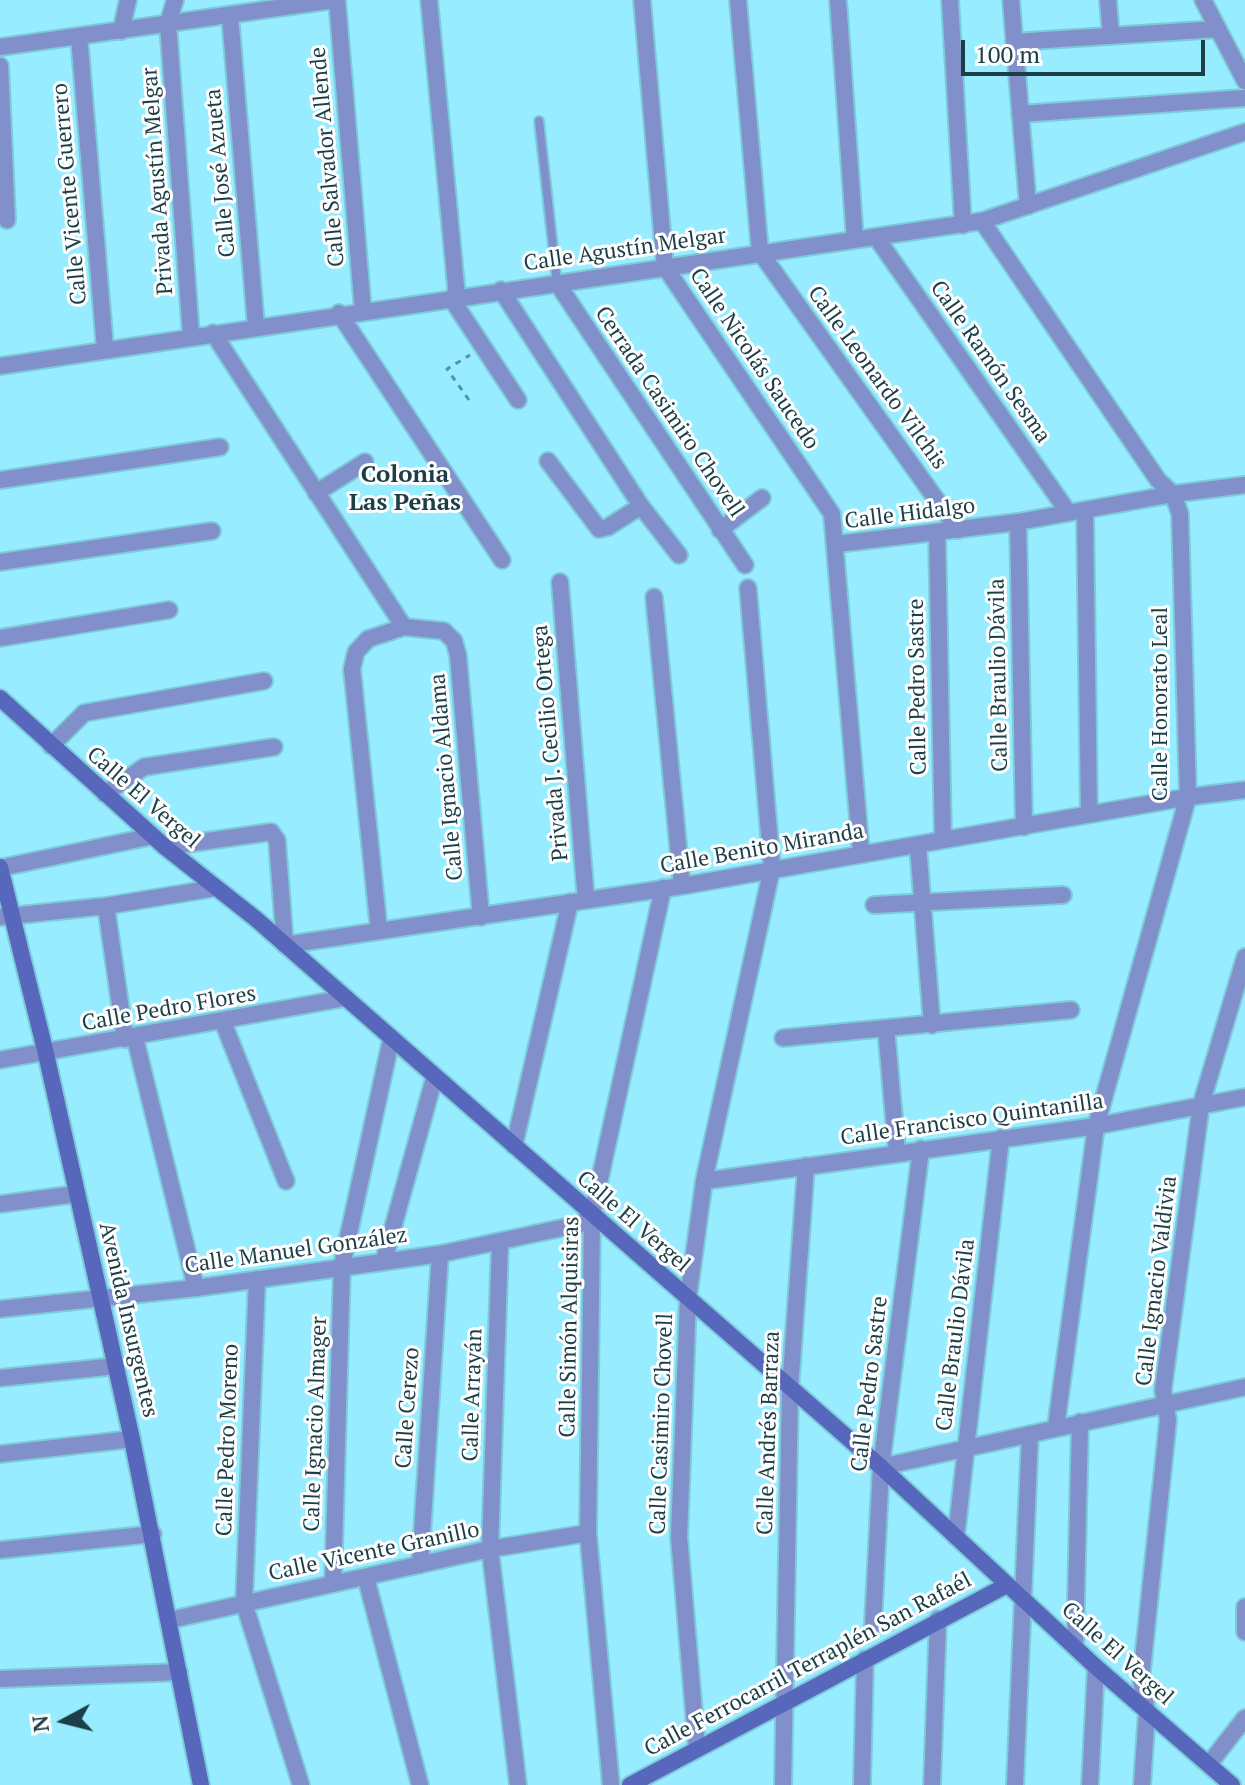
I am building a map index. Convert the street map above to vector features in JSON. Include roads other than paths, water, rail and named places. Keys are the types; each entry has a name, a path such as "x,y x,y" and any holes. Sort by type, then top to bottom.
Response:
{"street":[{"path":"121,31 128,0"},
{"path":"168,24 175,0"},
{"path":"0,47 230,16 279,4 336,0"},
{"name":"Calle Salvador Allende","path":"336,0 363,311"},
{"path":"429,0 454,298 518,400"},
{"name":"Calle Nicolás Saucedo","path":"642,0 665,267 832,514 837,544"},
{"path":"738,0 760,252"},
{"path":"838,0 855,240"},
{"path":"950,0 963,225"},
{"path":"1011,0 1028,206"},
{"path":"1108,0 1111,36"},
{"path":"1203,0 1242,72"},
{"name":"Calle José Azueta","path":"230,16 256,326"},
{"name":"Privada Agustín Melgar","path":"168,24 191,335"},
{"path":"1014,42 1218,29"},
{"name":"Calle Vicente Guerrero","path":"79,36 105,348"},
{"path":"0,66 7,220"},
{"path":"1020,114 1245,98"},
{"name":"Calle Agustín Melgar","path":"0,366 339,313 963,225 1245,132"},
{"name":"Calle Honorato Leal","path":"982,221 1158,480 1173,494 1180,514 1188,797 1096,1126 1056,1427"},
{"name":"Calle Ramón Sesma","path":"876,237 1076,511"},
{"name":"Calle Leonardo Vilchis","path":"760,252 958,530"},
{"name":"Cerrada Casimiro Chovell","path":"557,283 745,565"},
{"path":"501,290 641,506 679,555"},
{"path":"339,313 502,560"},
{"path":"213,333 404,627"},
{"path":"0,480 220,447"},
{"path":"548,461 599,529 608,527 641,506"},
{"path":"316,493 365,462"},
{"name":"Calle Hidalgo","path":"861,853 837,544 1018,522 1173,494 1245,485"},
{"path":"720,530 762,498"},
{"path":"1076,511 1089,814"},
{"name":"Calle Braulio Dávila","path":"1018,522 1024,827"},
{"path":"0,562 212,531"},
{"name":"Calle Pedro Sastre","path":"937,533 943,840"},
{"name":"Privada J. Cecilio Ortega","path":"514,1146 578,901 560,582"},
{"path":"748,588 772,868"},
{"path":"654,597 682,886"},
{"path":"0,638 169,610"},
{"name":"Calle Ignacio Aldama","path":"379,931 352,669 356,652 368,639 404,627 444,631 454,641 458,655 481,917"},
{"path":"51,746 84,713 264,681"},
{"name":"Calle El Vergel","path":"0,698 159,842 285,945 434,1079 881,1467 1096,1667 1232,1785"},
{"path":"105,794 144,767 274,747"},
{"name":"Calle Benito Miranda","path":"285,945 682,886 1188,797 1245,790"},
{"path":"0,868 159,842 271,832 277,840 285,945"},
{"path":"918,846 932,1025"},
{"name":"Avenida Insurgentes","path":"0,868 7,917 46,1054 153,1534 201,1785"},
{"name":"Calle Casimiro Chovell","path":"697,1749 679,1537 688,1299 704,1181 772,868"},
{"path":"7,917 106,906 215,888"},
{"name":"Calle Simón Alquisiras","path":"611,1785 588,1533 592,1215 663,888"},
{"path":"874,905 1063,895"},
{"path":"106,906 130,1038 196,1288"},
{"name":"Calle Ignacio Valdivia","path":"1142,1785 1147,1711 1141,1680 1168,1420 1163,1390 1201,1105 1245,957"},
{"name":"Calle Pedro Flores","path":"0,1060 345,998"},
{"path":"783,1038 1071,1010"},
{"path":"223,1022 286,1181"},
{"path":"886,1028 897,1153"},
{"name":"Calle Ignacio Almager","path":"333,1584 342,1265 391,1040"},
{"path":"384,1260 434,1079"},
{"name":"Calle Francisco Quintanilla","path":"704,1181 1096,1126 1245,1097"},
{"name":"Calle Braulio Dávila","path":"956,1537 1001,1138"},
{"name":"Calle Pedro Sastre","path":"873,1625 881,1467 921,1149"},
{"name":"Calle Andrés Barraza","path":"783,1785 790,1389 806,1166"},
{"path":"0,1204 76,1194"},
{"name":"Calle Manuel González","path":"0,1309 196,1288 342,1265 440,1254 580,1224 592,1215"},
{"name":"Calle Arrayán","path":"500,1242 490,1549 518,1785"},
{"name":"Calle Cerezo","path":"420,1565 440,1254"},
{"name":"Calle Pedro Moreno","path":"257,1279 244,1603 301,1785"},
{"path":"0,1378 116,1366"},
{"path":"881,1467 1245,1387"},
{"path":"1075,1647 1080,1422"},
{"path":"1015,1785 1026,1600 1030,1434"},
{"path":"0,1454 132,1439"},
{"name":"Calle Vicente Granillo","path":"170,1620 490,1549 588,1533"},
{"path":"0,1550 153,1534"},
{"path":"366,1578 420,1785"},
{"name":"Calle Ferrocarril Terraplén San Rafaél","path":"630,1785 1007,1585"},
{"path":"1245,1607 1245,1632"},
{"path":"932,1785 938,1619"},
{"path":"862,1785 865,1659"},
{"path":"1090,1785 1096,1667"},
{"path":"0,1679 179,1672"},
{"path":"1209,1764 1245,1718"},
{"path":"188,1785 201,1785"}],"lane":[{"path":"539,121 557,283"}],"district":[{"name":"Colonia Las Peñas","path":"405,489"}]}
